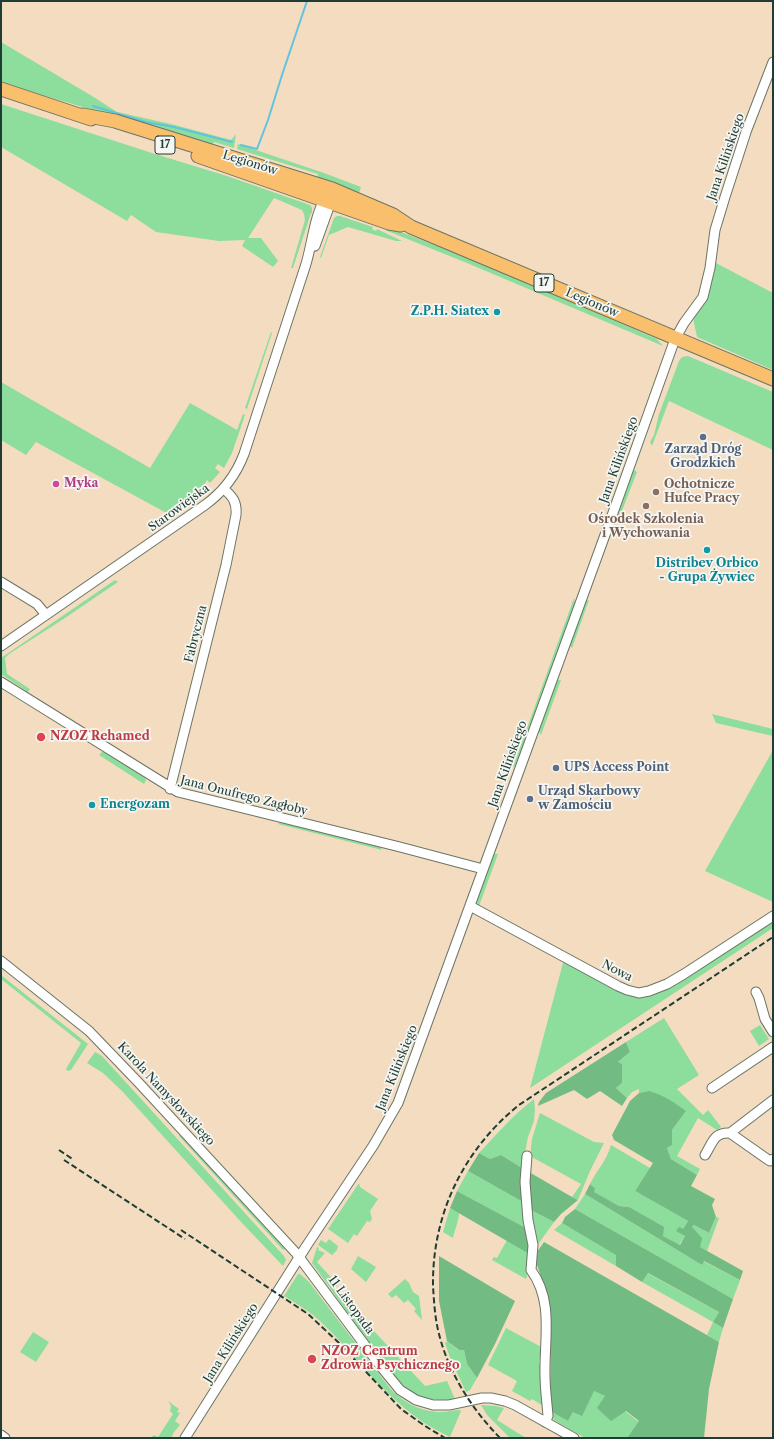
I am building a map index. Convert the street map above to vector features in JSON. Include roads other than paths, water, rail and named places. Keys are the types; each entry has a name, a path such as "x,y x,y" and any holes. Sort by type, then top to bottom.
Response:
{"highway":[{"name":"Legionów","path":"1,90 83,115 112,128 393,215 411,227 773,379"}],"street":[{"name":"Jana Kilińskiego","path":"185,1438 393,1113 470,906 675,339 684,323 703,297 710,268 715,230 746,132 773,62"},
{"name":"Starowiejska","path":"1,646 205,505 224,489 235,474 242,459 309,256 316,245 329,196"},
{"name":"Fabryczna","path":"170,789 227,560 236,515 235,500 224,489"},
{"path":"1,582 37,604 46,615"},
{"name":"Jana Onufrego Zagłoby","path":"1,682 170,789 186,795 400,847 483,869"},
{"name":"Nowa","path":"470,906 618,986 639,993 661,986 680,977 773,916"},
{"name":"Karola Namysłowskiego","path":"1,961 89,1031 110,1051 300,1257"},
{"path":"756,992 760,998 765,1019 773,1032"},
{"path":"712,1088 773,1047"},
{"path":"730,1132 773,1100"},
{"path":"705,1155 717,1136 723,1132 730,1132 770,1161 773,1159"},
{"path":"527,1156 525,1182 533,1244 531,1270 538,1280 541,1289 545,1305 547,1325 545,1375 548,1416 546,1422"},
{"name":"11 Listopada","path":"300,1257 398,1388 408,1395 421,1402 438,1405 448,1405 479,1399 495,1399 515,1405 574,1438"},
{"path":"1,1436 5,1438"}],"waterway":[{"path":"241,145 257,149 307,1"},
{"path":"93,106 146,122 174,127 232,142"}],"railway":[{"path":"500,1438 471,1403 455,1377 443,1349 434,1304 434,1260 438,1234 445,1209 467,1163 482,1142 499,1123 519,1105 773,937"},
{"path":"59,1150 74,1160"},
{"path":"64,1160 185,1239"},
{"path":"181,1230 308,1314 338,1342 401,1409 445,1438"}],"place":[{"name":"Z.P.H. Siatex","path":"497,312"},
{"name":"Zarząd Dróg Grodzkich","path":"703,437"},
{"name":"Myka","path":"56,484"},
{"name":"Ochotnicze Hufce Pracy","path":"656,492"},
{"name":"Ośrodek Szkolenia i Wychowania","path":"646,506"},
{"name":"Distribev Orbico - Grupa Żywiec","path":"707,550"},
{"name":"NZOZ Rehamed","path":"41,737"},
{"name":"UPS Access Point","path":"556,768"},
{"name":"Urząd Skarbowy w Zamościu","path":"530,799"},
{"name":"Energozam","path":"92,805"},
{"name":"NZOZ Centrum Zdrowia Psychicznego","path":"312,1359"}]}
